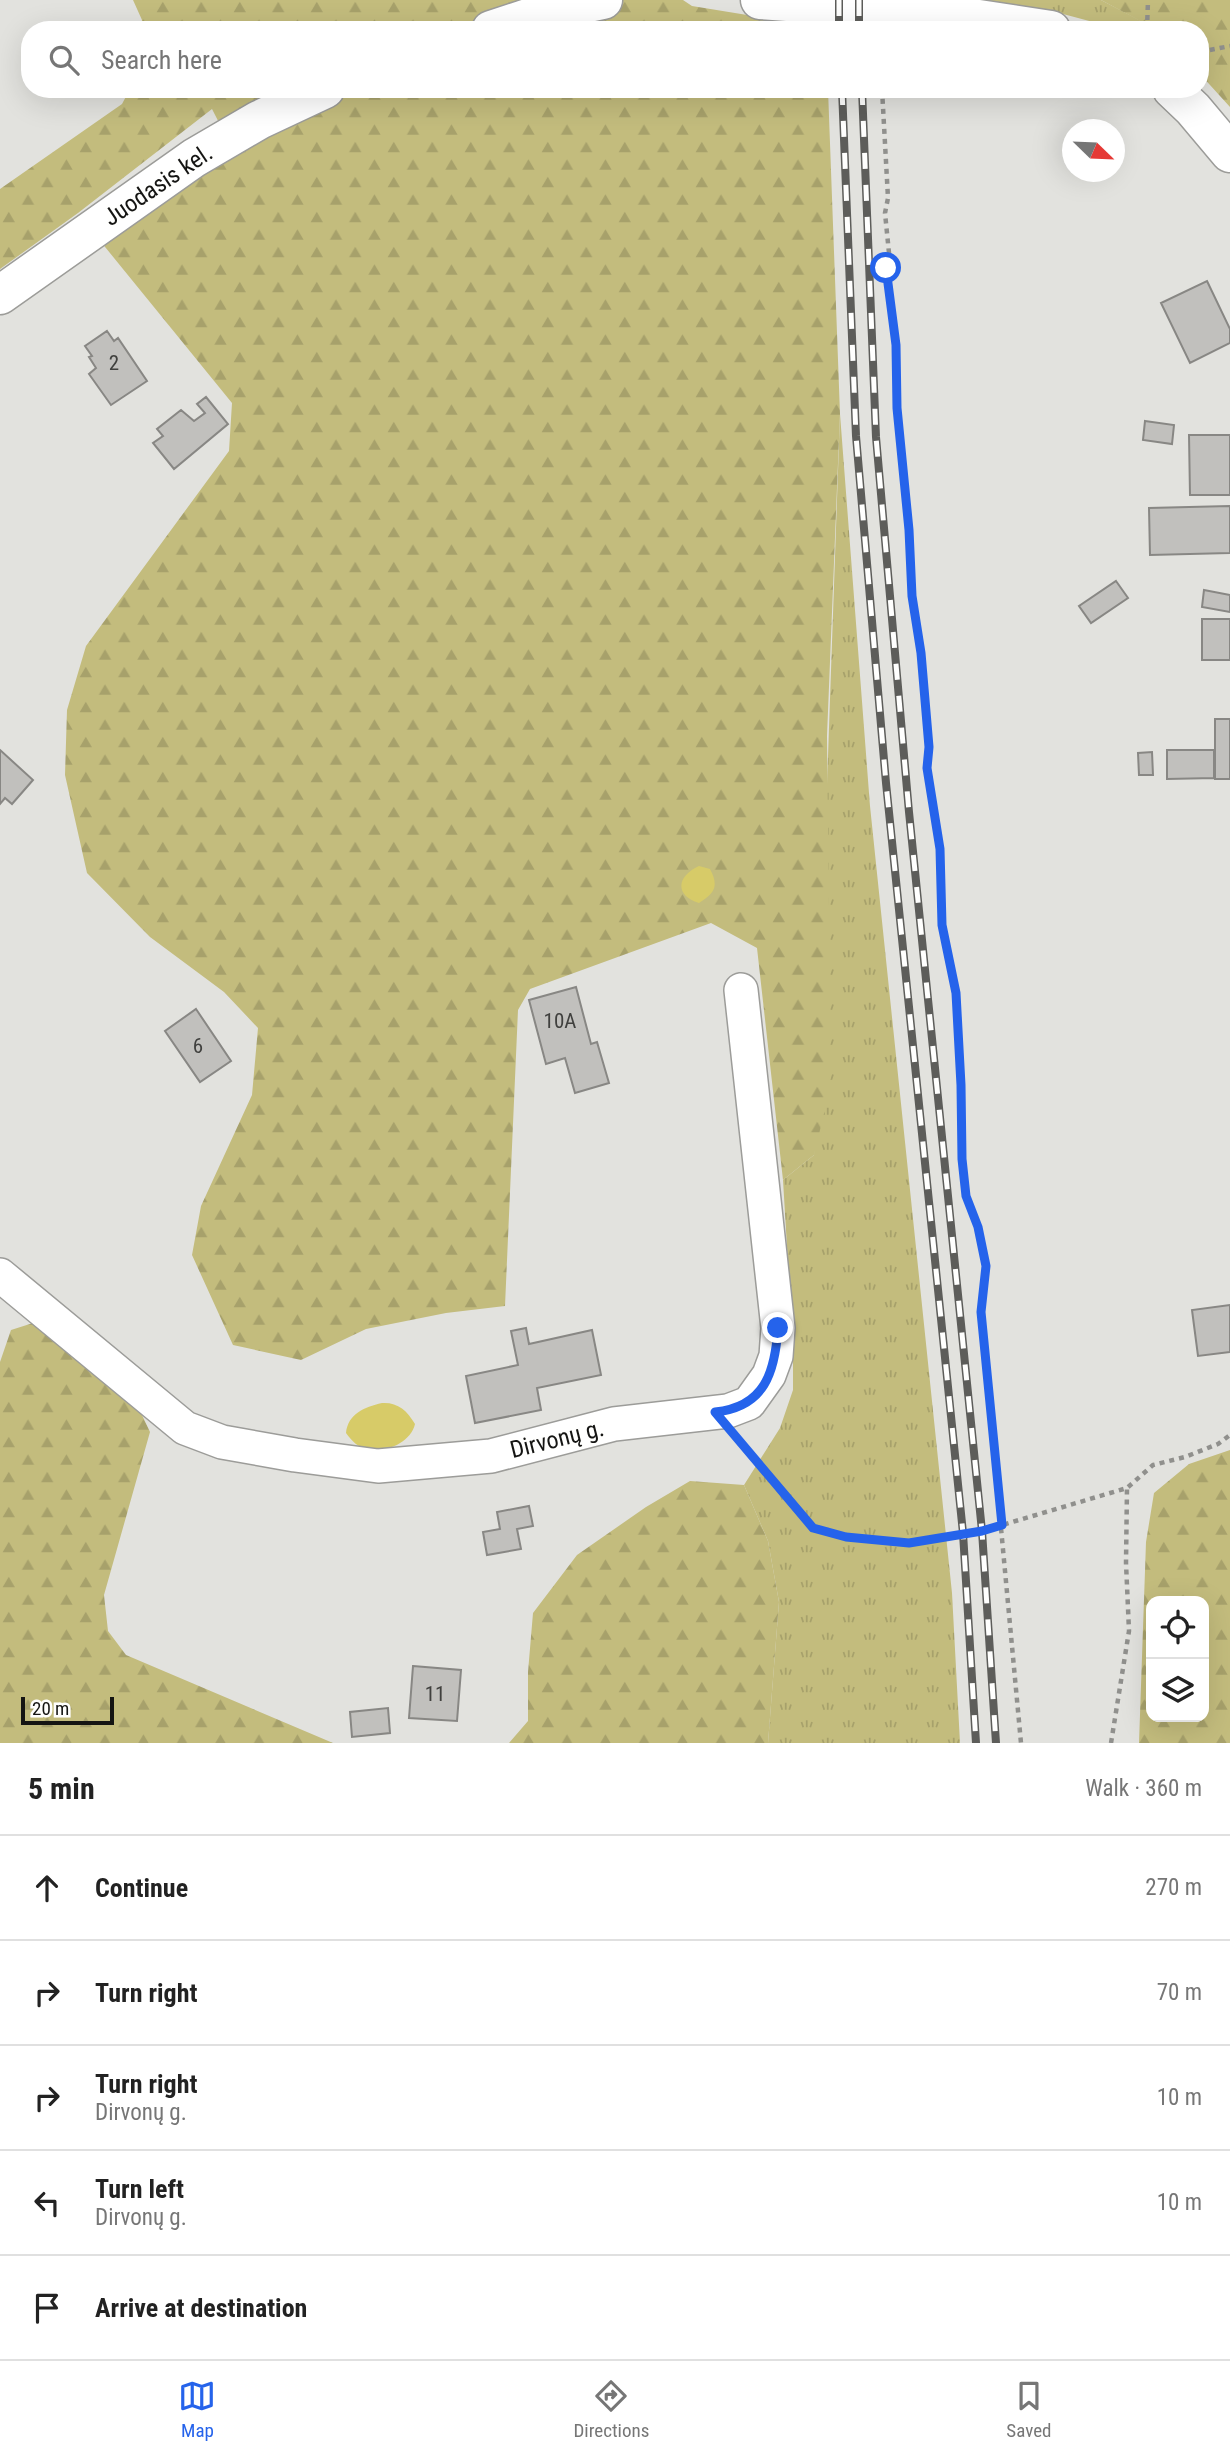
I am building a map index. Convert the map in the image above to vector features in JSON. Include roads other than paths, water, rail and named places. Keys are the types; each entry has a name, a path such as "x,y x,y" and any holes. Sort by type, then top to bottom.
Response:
{"street":[{"path":"519,21 603,0"},
{"path":"760,0 939,13 992,21"},
{"name":"Juodasis kel.","path":"0,295 194,158 260,120 306,98"},
{"path":"1181,98 1230,153"},
{"name":"Dirvonų g.","path":"0,1275 185,1428 222,1442 295,1455 378,1466 491,1456 614,1424 728,1411 749,1403 769,1375 776,1356 778,1328 741,990"}],"railway":[{"path":"839,0 839,21"},
{"path":"859,0 859,21"},
{"path":"842,98 856,436 886,783 963,1533 976,1743"},
{"path":"862,98 876,437 909,812 982,1531 996,1743"}]}
